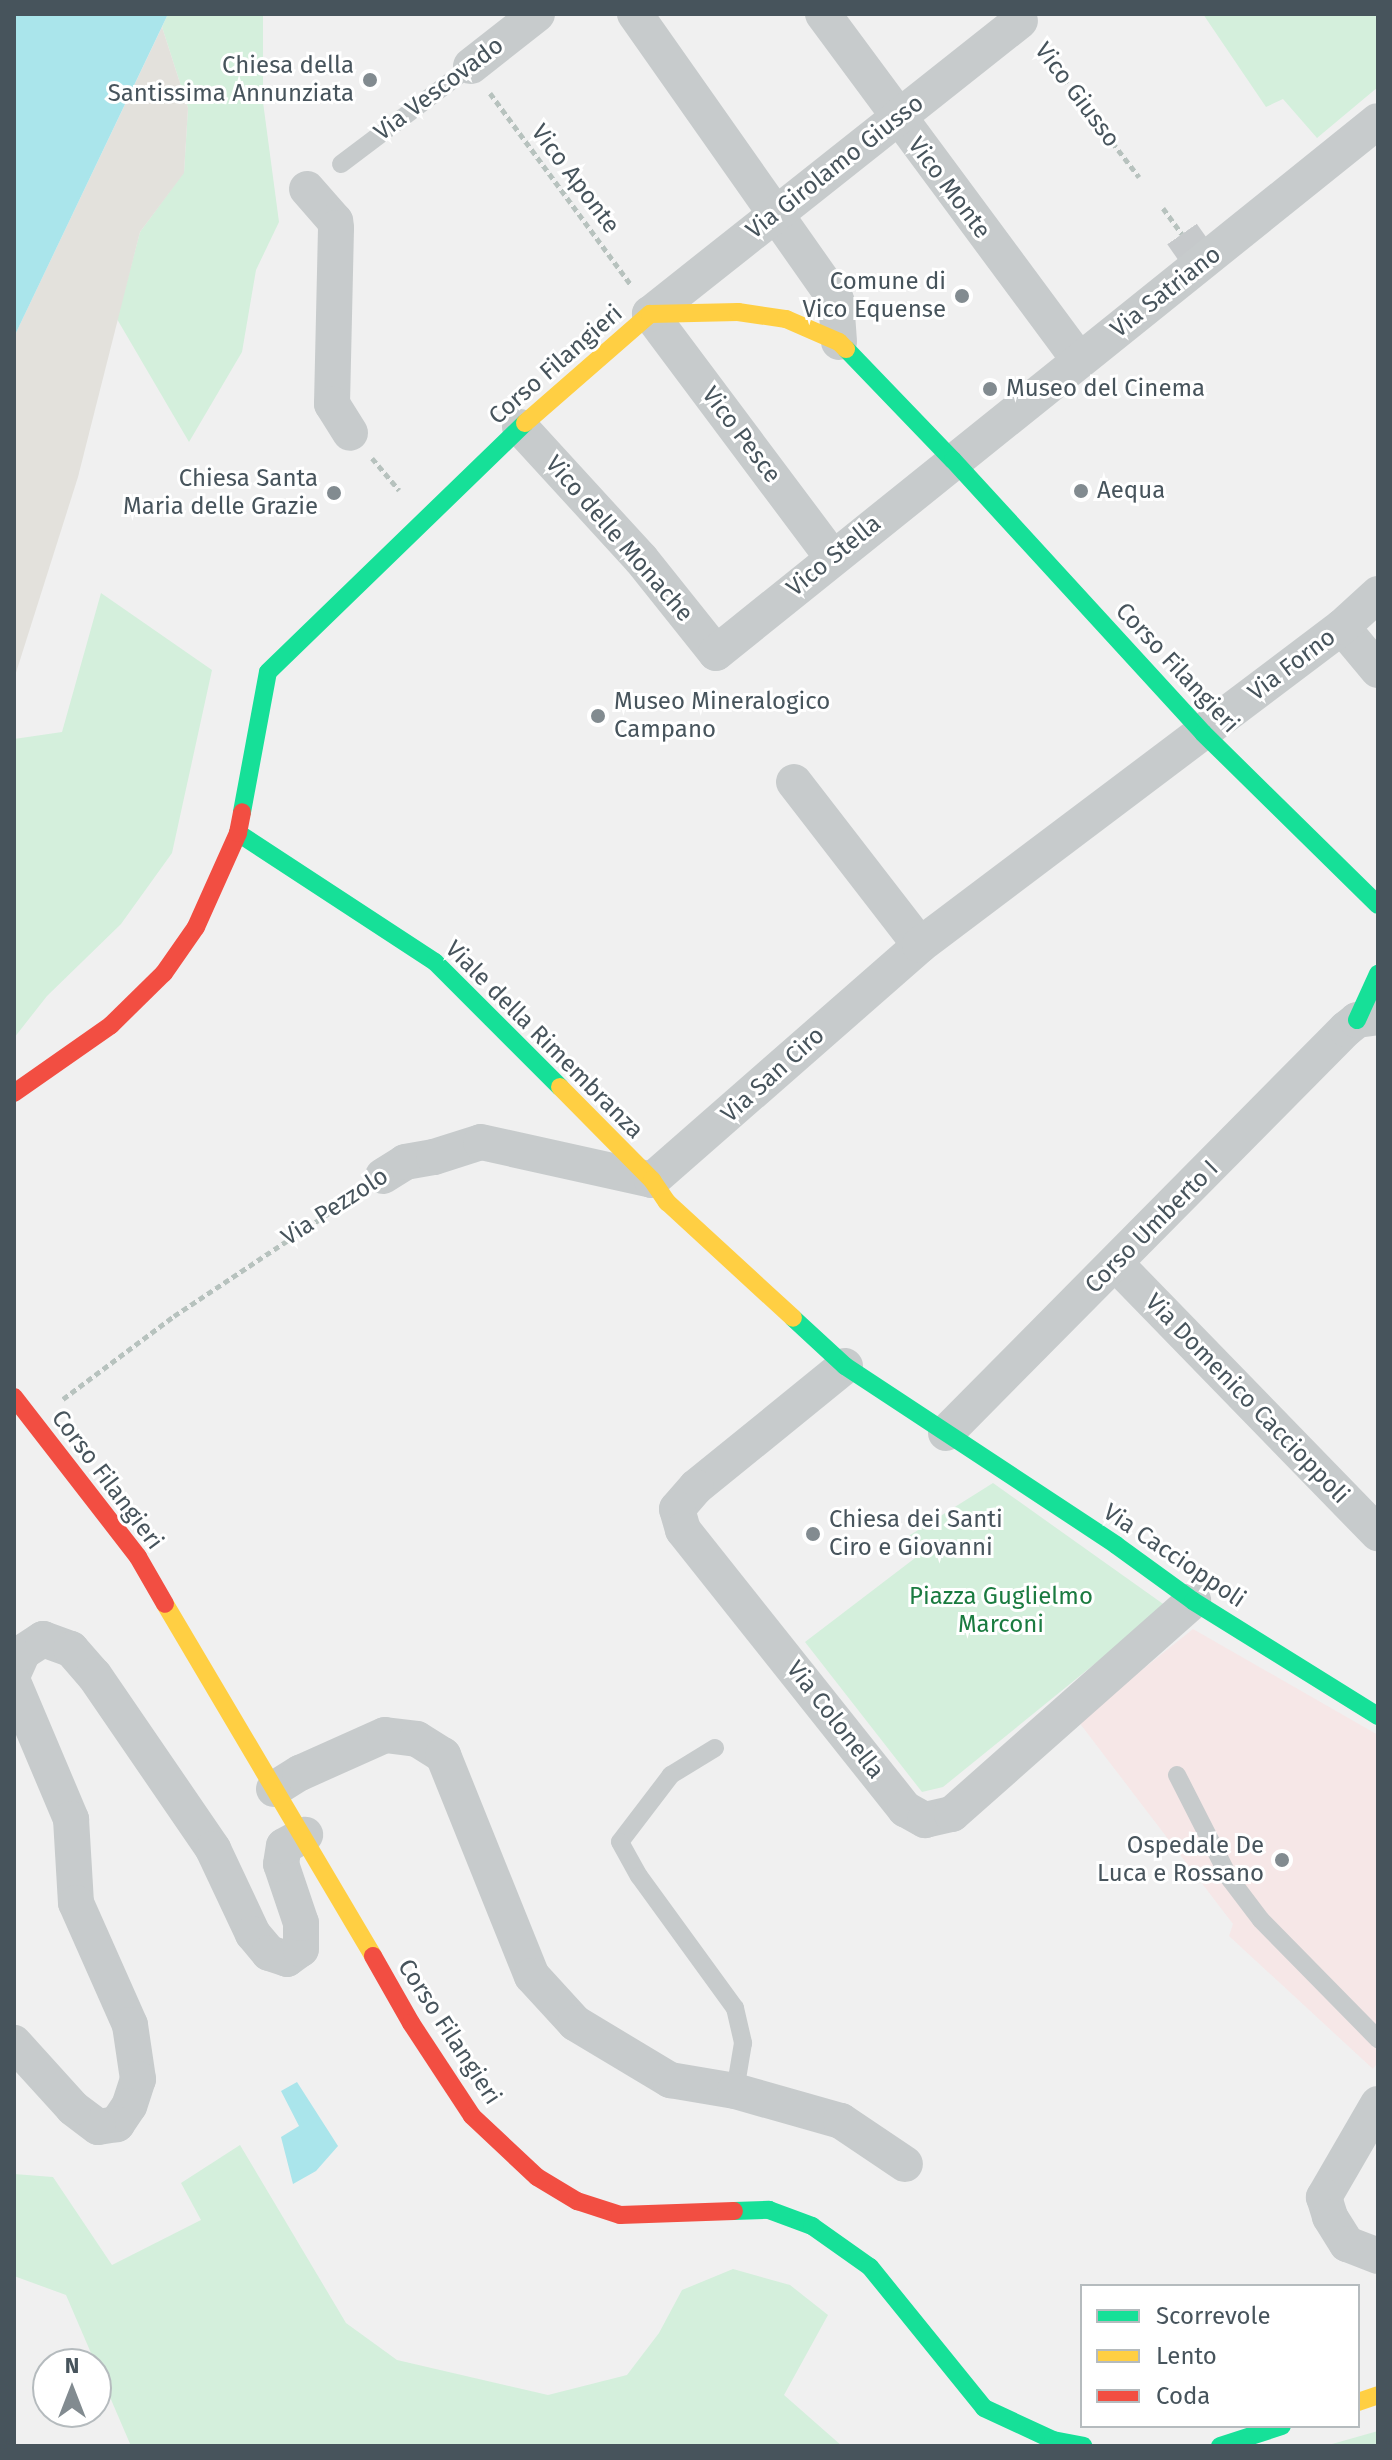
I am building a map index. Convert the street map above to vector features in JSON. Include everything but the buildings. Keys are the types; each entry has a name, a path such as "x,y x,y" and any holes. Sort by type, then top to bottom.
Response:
{"street":[{"name":"Via Vescovado","path":"471,66 537,14"},
{"path":"635,14 836,300 839,342"},
{"name":"Vico Monte","path":"823,14 1079,360"},
{"name":"Via Girolamo Giusso","path":"650,314 1022,19"},
{"name":"Via Satriano","path":"953,460 1079,360 1194,251 1378,121"},
{"path":"312,186 335,221 332,404 350,433"},
{"name":"Corso Filangieri","path":"14,1093 111,1025 164,973 196,927 238,833 268,672 520,427 650,314 738,312 786,319 839,342 953,460 1203,733 1378,905"},
{"name":"Vico Pesce","path":"650,314 832,557"},
{"name":"Vico delle Monache","path":"520,427 641,559 716,653"},
{"name":"Vico Stella","path":"716,653 953,460"},
{"name":"Via Forno","path":"1203,733 1342,627 1378,594"},
{"path":"1342,627 1378,670"},
{"name":"Via San Ciro","path":"652,1180 920,945 1203,733"},
{"path":"794,782 920,945"},
{"name":"Viale della Rimembranza","path":"238,833 435,962 652,1180"},
{"path":"1368,1018 1378,974"},
{"name":"Corso Umberto I","path":"946,1433 1368,1018"},
{"name":"Via Pezzolo","path":"383,1176 405,1162 434,1157 481,1142 614,1169 652,1180"},
{"path":"652,1180 667,1202 724,1257 845,1366 946,1433"},
{"name":"Via Domenico Caccioppoli","path":"1116,1264 1378,1533"},
{"name":"Via Colonella","path":"845,1366 696,1487 677,1509 683,1530 905,1809 925,1820 952,1814 1193,1601"},
{"name":"Corso Filangieri","path":"14,1397 138,1557 274,1789 305,1835 411,2023 472,2116 537,2177 577,2201 620,2215 769,2210 812,2226 870,2267 984,2408 1053,2440 1083,2446"},
{"name":"Via Caccioppoli","path":"946,1433 1193,1601 1378,1716"},
{"path":"14,1672 23,1652 43,1639 71,1649 94,1675 213,1849 253,1934 269,1953 287,1959 301,1949 301,1923 281,1864 284,1846 305,1835"},
{"path":"14,1684 71,1819 76,1903 130,2025 138,2079 129,2106 117,2124 98,2127 73,2108 14,2043"},
{"path":"274,1789 300,1773 385,1735 417,1739 443,1755 532,1976 575,2023 670,2080 735,2091 841,2121 905,2164"},
{"path":"1378,2104 1324,2197 1330,2217 1347,2244 1378,2256"},
{"path":"1220,2446 1276,2428"}],"lane":[{"name":"Via Vescovado","path":"341,164 471,66"},
{"path":"715,1748 671,1775 620,1842 639,1876 735,2008 743,2043 735,2091"},
{"path":"1177,1775 1230,1879 1261,1920 1378,2039"}],"path":[{"name":"Vico Giusso","path":"1022,19 1139,177"},
{"name":"Vico Aponte","path":"471,66 650,314"},
{"path":"1163,208 1194,251"},
{"path":"350,433 407,500"},
{"name":"Via Pezzolo","path":"60,1402 186,1307 383,1176"}],"shaded area":[{"name":"Ospedale De Luca e Rossano","path":"1193,1629 1378,1735 1378,2062 1373,2069 1229,1936 1233,1924 1078,1721"}],"green space":[{"path":"168,14 263,14 263,102 279,222 256,270 242,352 189,442 117,319 140,232 184,172 188,108 162,27"},
{"path":"1203,14 1378,14 1378,87 1317,138 1283,99 1266,107"},
{"path":"101,593 212,670 172,853 121,924 47,996 14,1038 14,739 62,732"},
{"name":"Piazza Guglielmo Marconi","path":"993,1483 1166,1606 943,1787 922,1792 805,1642 919,1555 907,1537"},
{"path":"240,2145 346,2323 397,2360 548,2395 627,2375 659,2333 682,2290 733,2269 790,2285 828,2315 784,2395 842,2446 131,2446 112,2402 112,2348 89,2348 66,2295 14,2276 14,2174 53,2177 112,2265 201,2220 181,2183"},
{"path":"1378,2431 1378,2446 1325,2446"}],"sand":[{"path":"162,27 188,108 184,173 140,232 78,477 14,679 14,337"}],"water":[{"path":"14,14 168,14 14,337"},
{"path":"297,2082 338,2146 316,2171 293,2184 281,2137 299,2126 281,2091"}],"tunnel":[{"path":"1182,234 1198,257"}],"traffic: fast":[{"path":"846,349 953,460 1203,733 1378,905"},
{"path":"242,812 268,672 525,423"},
{"path":"238,833 435,962 560,1087"},
{"path":"1357,1020 1378,974"},
{"path":"793,1318 845,1366 1116,1545 1193,1601 1378,1716"},
{"path":"734,2211 769,2210 812,2226 870,2267 984,2408 1053,2440 1083,2446"},
{"path":"1220,2446 1276,2428"}],"traffic: slow":[{"path":"525,423 650,314 738,312 786,319 839,342 846,349"},
{"path":"560,1087 652,1180 667,1202 793,1318"},
{"path":"165,1604 373,1956"},
{"path":"1360,2401 1378,2395"}],"traffic: jam":[{"path":"14,1093 111,1025 164,973 196,927 238,833 242,812"},
{"path":"14,1397 138,1557 165,1604"},
{"path":"373,1956 411,2023 472,2116 537,2177 577,2201 620,2215 734,2211"}],"place":[{"name":"Chiesa della Santissima Annunziata","path":"370,80"},
{"name":"Comune di Vico Equense","path":"962,296"},
{"name":"Museo del Cinema","path":"990,389"},
{"name":"Aequa","path":"1081,491"},
{"name":"Chiesa Santa Maria delle Grazie","path":"334,493"},
{"name":"Museo Mineralogico Campano","path":"598,716"},
{"name":"Chiesa dei Santi Ciro e Giovanni","path":"813,1534"},
{"name":"Ospedale De Luca e Rossano","path":"1282,1860"}]}
